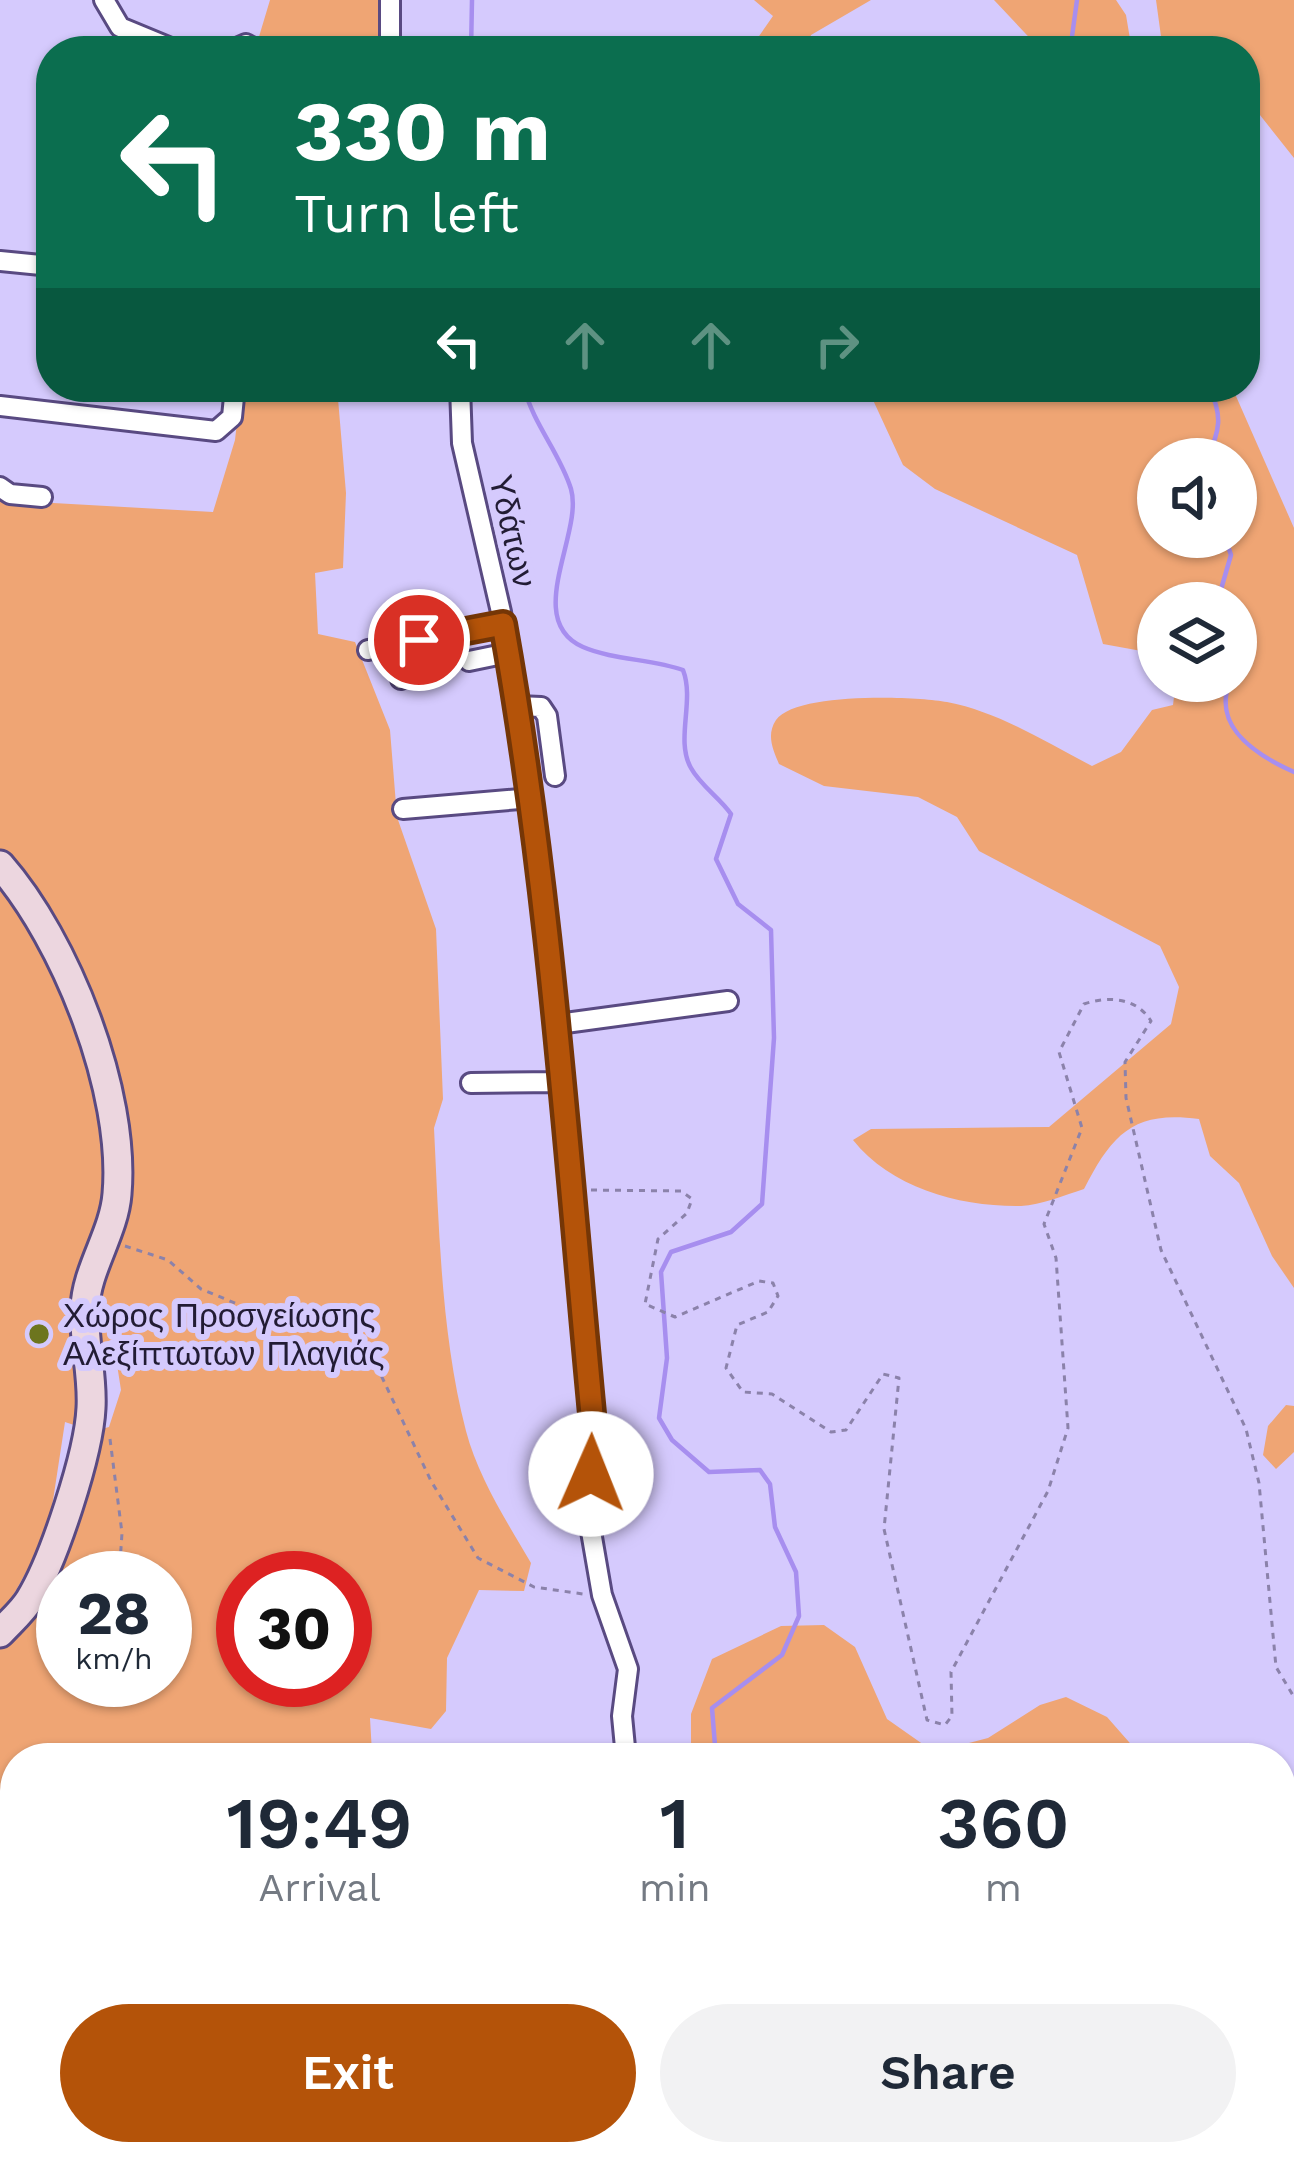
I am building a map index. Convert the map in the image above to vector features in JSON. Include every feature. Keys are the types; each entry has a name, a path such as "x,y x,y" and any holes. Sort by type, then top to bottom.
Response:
{"street":[{"path":"104,0 120,27 142,36"},
{"path":"390,0 390,36"},
{"path":"0,261 36,265"},
{"path":"0,406 216,431 232,418 234,402"},
{"name":"Υδάτων","path":"461,402 462,443 502,618 532,798 558,1024 559,1082 594,1435 588,1514 602,1595 628,1670 622,1716 625,1743"},
{"path":"0,487 10,494 42,497"},
{"path":"448,622 502,618"},
{"path":"368,650 502,618"},
{"path":"419,640 422,665"},
{"path":"394,645 401,680"},
{"path":"469,662 508,653"},
{"path":"518,706 541,707 547,716 555,776"},
{"path":"403,809 532,798"},
{"path":"0,865 26,894 65,970 111,1099 117,1194 84,1304 91,1414 67,1506 30,1599 0,1633"},
{"path":"558,1024 728,1001"},
{"path":"471,1083 559,1082"}],"path":[{"path":"571,1190 690,1194 686,1213 658,1240 645,1304 675,1317 760,1281 773,1283 778,1296 768,1312 737,1325 726,1368 742,1392 772,1394 831,1432 846,1430 883,1374 899,1378 884,1529 916,1685 927,1720 945,1725 952,1716 951,1672 1048,1491 1068,1428 1056,1258 1044,1224 1045,1209 1082,1128 1059,1052 1084,1004 1117,998 1145,1011 1151,1021 1125,1062 1126,1098 1161,1250 1246,1429 1259,1483 1276,1667 1294,1697"},
{"path":"106,1241 168,1260 201,1289 248,1308 346,1328 380,1373 431,1481 478,1558 534,1587 602,1595"},
{"path":"91,1414 111,1441 121,1551"}],"shaded area":[{"path":"270,0 380,0 379,36 259,36"},
{"path":"754,0 871,0 811,36 759,36 773,16"},
{"path":"994,0 1116,0 1126,15 1130,36 1028,36"},
{"path":"1156,0 1294,0 1294,158 1260,115 1260,36 1161,36"},
{"path":"239,402 338,402 346,493 343,568 315,573 318,634 355,642 390,730 397,817 436,929 443,1099 434,1128 451,1357 478,1465 531,1563 524,1591 479,1590 447,1658 446,1711 431,1729 370,1718 371,1743 0,1743 0,1645 36,1566 36,1707 192,1707 192,1551 43,1551 98,1430 109,1427 121,1390 113,1339 95,1347 93,1317 125,1142 11,862 0,850 0,500 213,512 235,440"},
{"path":"874,402 1239,402 1254,438 1137,438 1137,558 1257,558 1257,444 1294,528 1294,1288 1272,1256 1239,1183 1210,1156 1199,1119 1158,1118 1141,1123 1116,1140 1084,1189 1021,1206 974,1203 928,1191 887,1171 853,1140 871,1129 1049,1127 1171,1024 1179,987 1160,946 979,851 957,817 918,797 824,786 779,764 773,748 773,726 787,711 830,700 909,698 947,702 1004,720 1092,766 1121,752 1152,710 1173,702 1257,702 1257,582 1137,582 1137,650 1103,644 1077,555 935,489 903,465"},
{"path":"0,878 63,991 98,1089 109,1174 81,1417 74,1425 65,1422 48,1533 0,1619"},
{"path":"1286,1405 1294,1406 1294,1452 1276,1469 1263,1455 1268,1426"},
{"path":"824,1625 855,1647 887,1719 921,1743 691,1743 691,1714 712,1659 781,1626"},
{"path":"1066,1697 1107,1717 1130,1743 969,1743 988,1738 1040,1705"}],"waterway":[{"path":"471,36 472,0"},
{"path":"1072,36 1077,0"},
{"path":"530,402 571,489 573,507 559,574 557,617 566,634 583,647 683,670 687,757 695,774 731,814 716,859 738,904 771,930 774,1038 762,1204 731,1232 671,1252 661,1272 667,1358 659,1418 672,1440 709,1472 760,1470 770,1484 775,1527 796,1572 799,1616 782,1655 712,1708 715,1743"},
{"path":"1215,402 1215,438"},
{"path":"1223,582 1230,558"},
{"path":"1226,702 1232,726 1241,738 1294,772"}],"place":[{"name":"Χώρος Προσγείωσης Αλεξίπτωτων Πλαγιάς","path":"39,1334"}],"route":[{"path":"419,640 503,624 532,798 558,1024 559,1082 594,1435 591,1474"}]}
